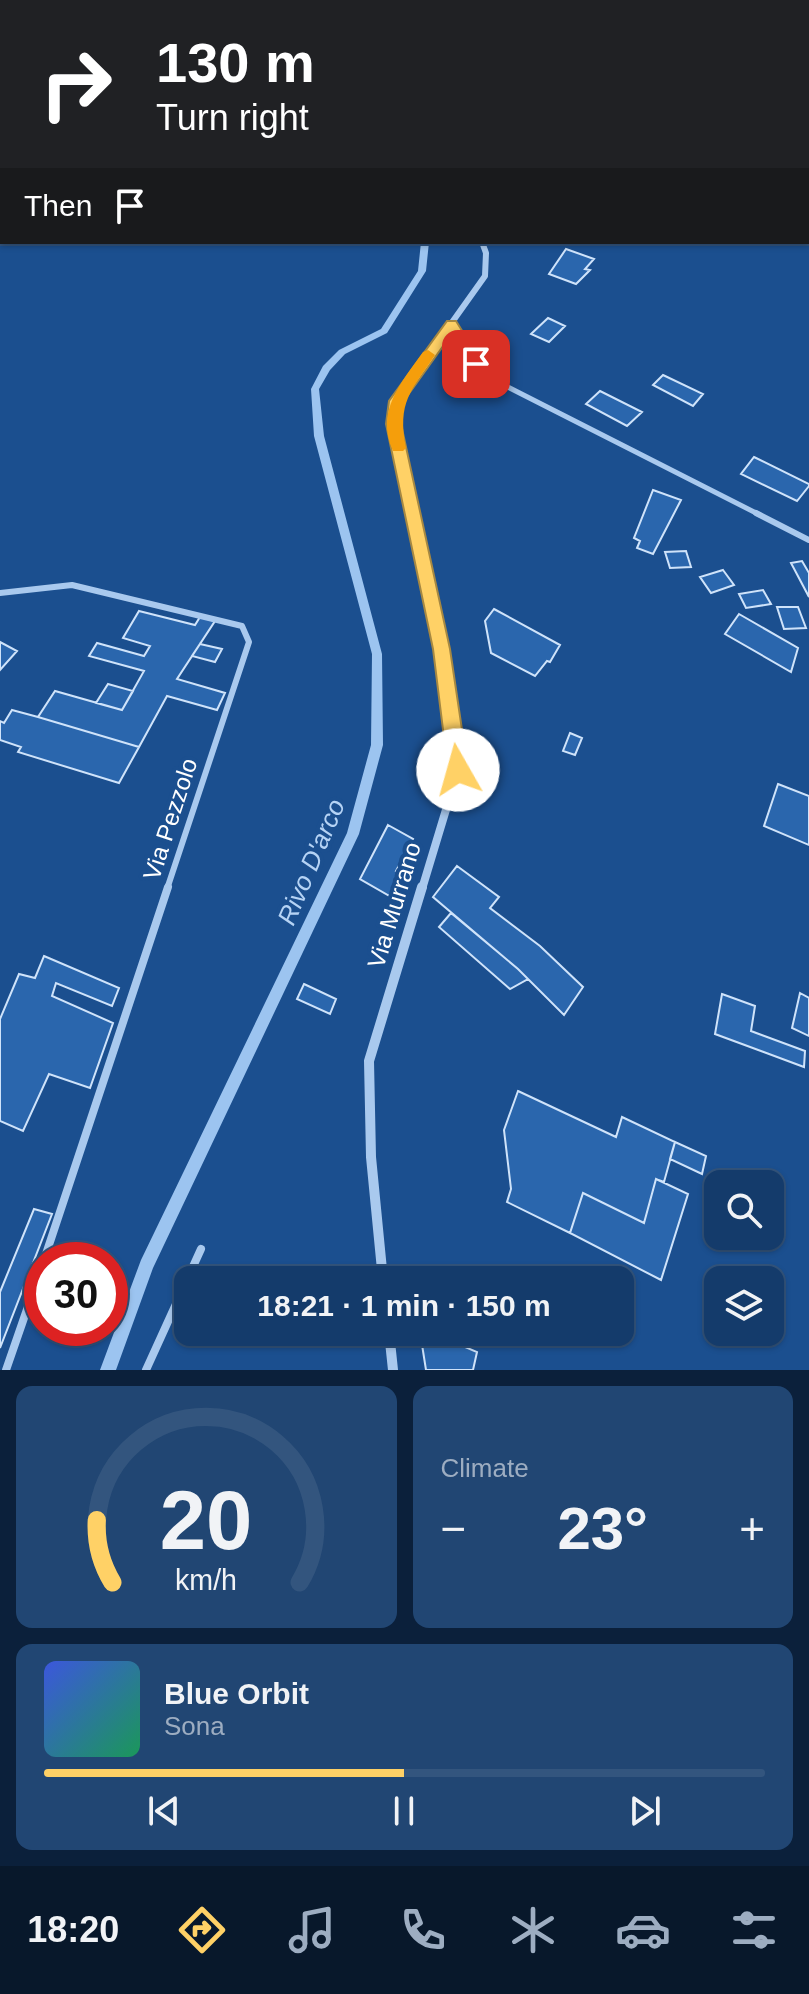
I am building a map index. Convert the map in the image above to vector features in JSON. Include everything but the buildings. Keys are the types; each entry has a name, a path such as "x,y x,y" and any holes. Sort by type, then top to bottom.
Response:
{"street":[{"name":"Via Murrano","path":"382,1266 371,1157 369,1061 458,770 442,649 394,424 396,401 485,276 486,253 483,244"},
{"path":"390,1346 393,1370"}],"lane":[{"path":"452,324 476,364 494,380 809,540"},
{"name":"Via Pezzolo","path":"0,593 72,585 242,626 249,642 50,1242"},
{"path":"146,1370 201,1249"},
{"path":"6,1370 24,1318"}],"waterway":[{"name":"Rivo D'arco","path":"108,1370 146,1265 353,834 377,745 377,654 319,436 315,389 326,368 342,352 384,331 422,271 425,244"}],"slow traffic":[{"path":"398,448 394,424 396,401 428,355"}],"route":[{"path":"458,770 442,649 394,424 396,401 452,324 460,342 476,364"}]}
